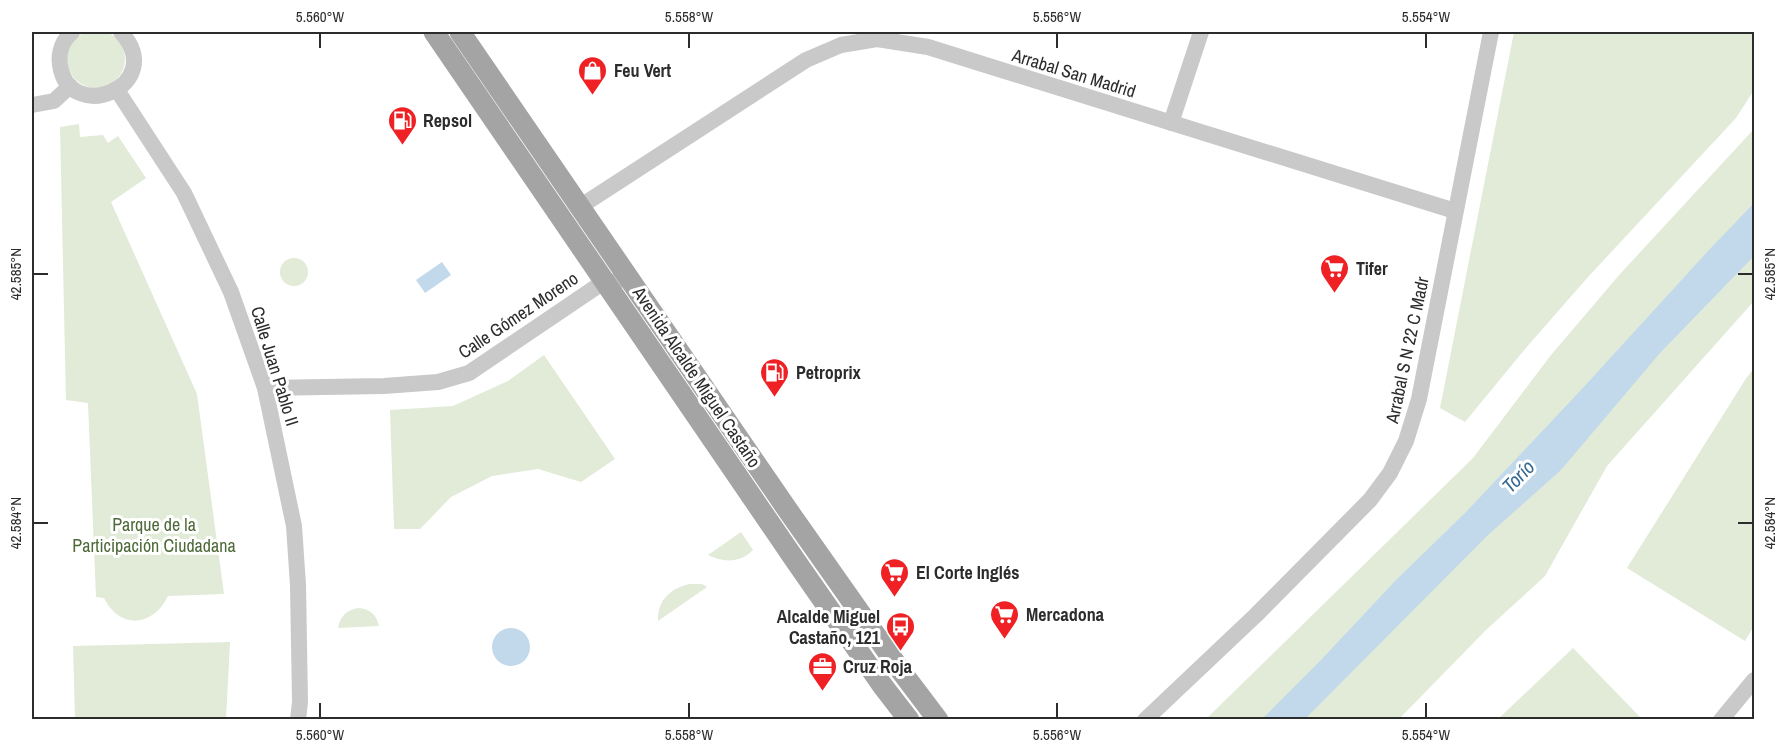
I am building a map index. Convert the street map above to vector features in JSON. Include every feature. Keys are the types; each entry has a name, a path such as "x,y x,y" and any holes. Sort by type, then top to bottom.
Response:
{"main road":[{"name":"Avenida Alcalde Miguel Castaño","path":"434,32 905,718"},
{"name":"Avenida Alcalde Miguel Castaño","path":"460,32 787,509 938,720"}],"street":[{"path":"72,32 62,45 59,56 64,77 70,86 88,95 98,96 117,90 125,83 133,66 128,34"},
{"path":"1171,123 1201,32"},
{"name":"Arrabal S N 22 C Madr","path":"1145,720 1249,621 1370,500 1390,473 1406,441 1419,399 1491,32"},
{"name":"Arrabal San Madrid","path":"581,206 806,60 841,45 877,39 928,48 1455,211"},
{"path":"32,105 54,101 70,86"},
{"name":"Calle Juan Pablo II","path":"117,90 184,193 231,292 265,388 294,526 298,585 300,702 298,720"},
{"path":"546,195 561,204 572,207 581,206 579,232 584,249"},
{"name":"Calle Gómez Moreno","path":"265,388 384,386 438,382 469,374 605,281 616,281 628,286 643,298"},
{"path":"1721,720 1755,680"}],"green space":[{"path":"90,30 102,30 117,38 125,53 125,65 117,80 102,88 90,88 75,80 67,65 67,53 75,38"},
{"path":"1514,32 1754,32 1754,90 1736,118 1588,277 1465,422 1440,408"},
{"name":"Parque de la Participación Ciudadana","path":"79,124 80,137 103,135 108,143 118,136 146,178 111,202 197,394 224,594 168,596 154,614 136,621 119,616 104,598 96,597 88,403 66,400 60,127"},
{"path":"1754,129 1754,301 1607,466 1545,576 1486,630 1399,719 1205,720 1473,458 1551,355 1620,274"},
{"path":"294,258 304,262 308,272 304,282 294,286 284,282 280,272 284,262"},
{"path":"544,355 615,459 581,482 538,469 492,476 451,497 420,529 394,529 390,410 453,406 508,381"},
{"path":"1754,368 1754,626 1745,641 1627,568"},
{"path":"741,532 753,550 748,554 732,560 708,555"},
{"path":"690,584 702,584 707,587 658,621 660,607 666,596"},
{"path":"358,608 372,613 379,626 338,628 345,614"},
{"path":"230,642 226,719 75,719 73,646"},
{"path":"1573,648 1642,719 1498,719"}],"water":[{"name":"Torío","path":"1754,203 1754,256 1660,353 1561,470 1488,535 1305,719 1262,719 1396,580 1466,512"},
{"path":"442,262 451,275 425,293 416,280"},
{"path":"511,628 525,633 530,647 525,661 511,666 497,661 492,647 497,633"}],"place":[{"name":"Feu Vert","path":"593,96"},
{"name":"Repsol","path":"402,146"},
{"name":"Tifer","path":"1335,294"},
{"name":"Petroprix","path":"775,398"},
{"name":"El Corte Inglés","path":"895,598"},
{"name":"Mercadona","path":"1005,640"},
{"name":"Alcalde Miguel Castaño, 121","path":"901,652"},
{"name":"Cruz Roja","path":"822,692"}]}
